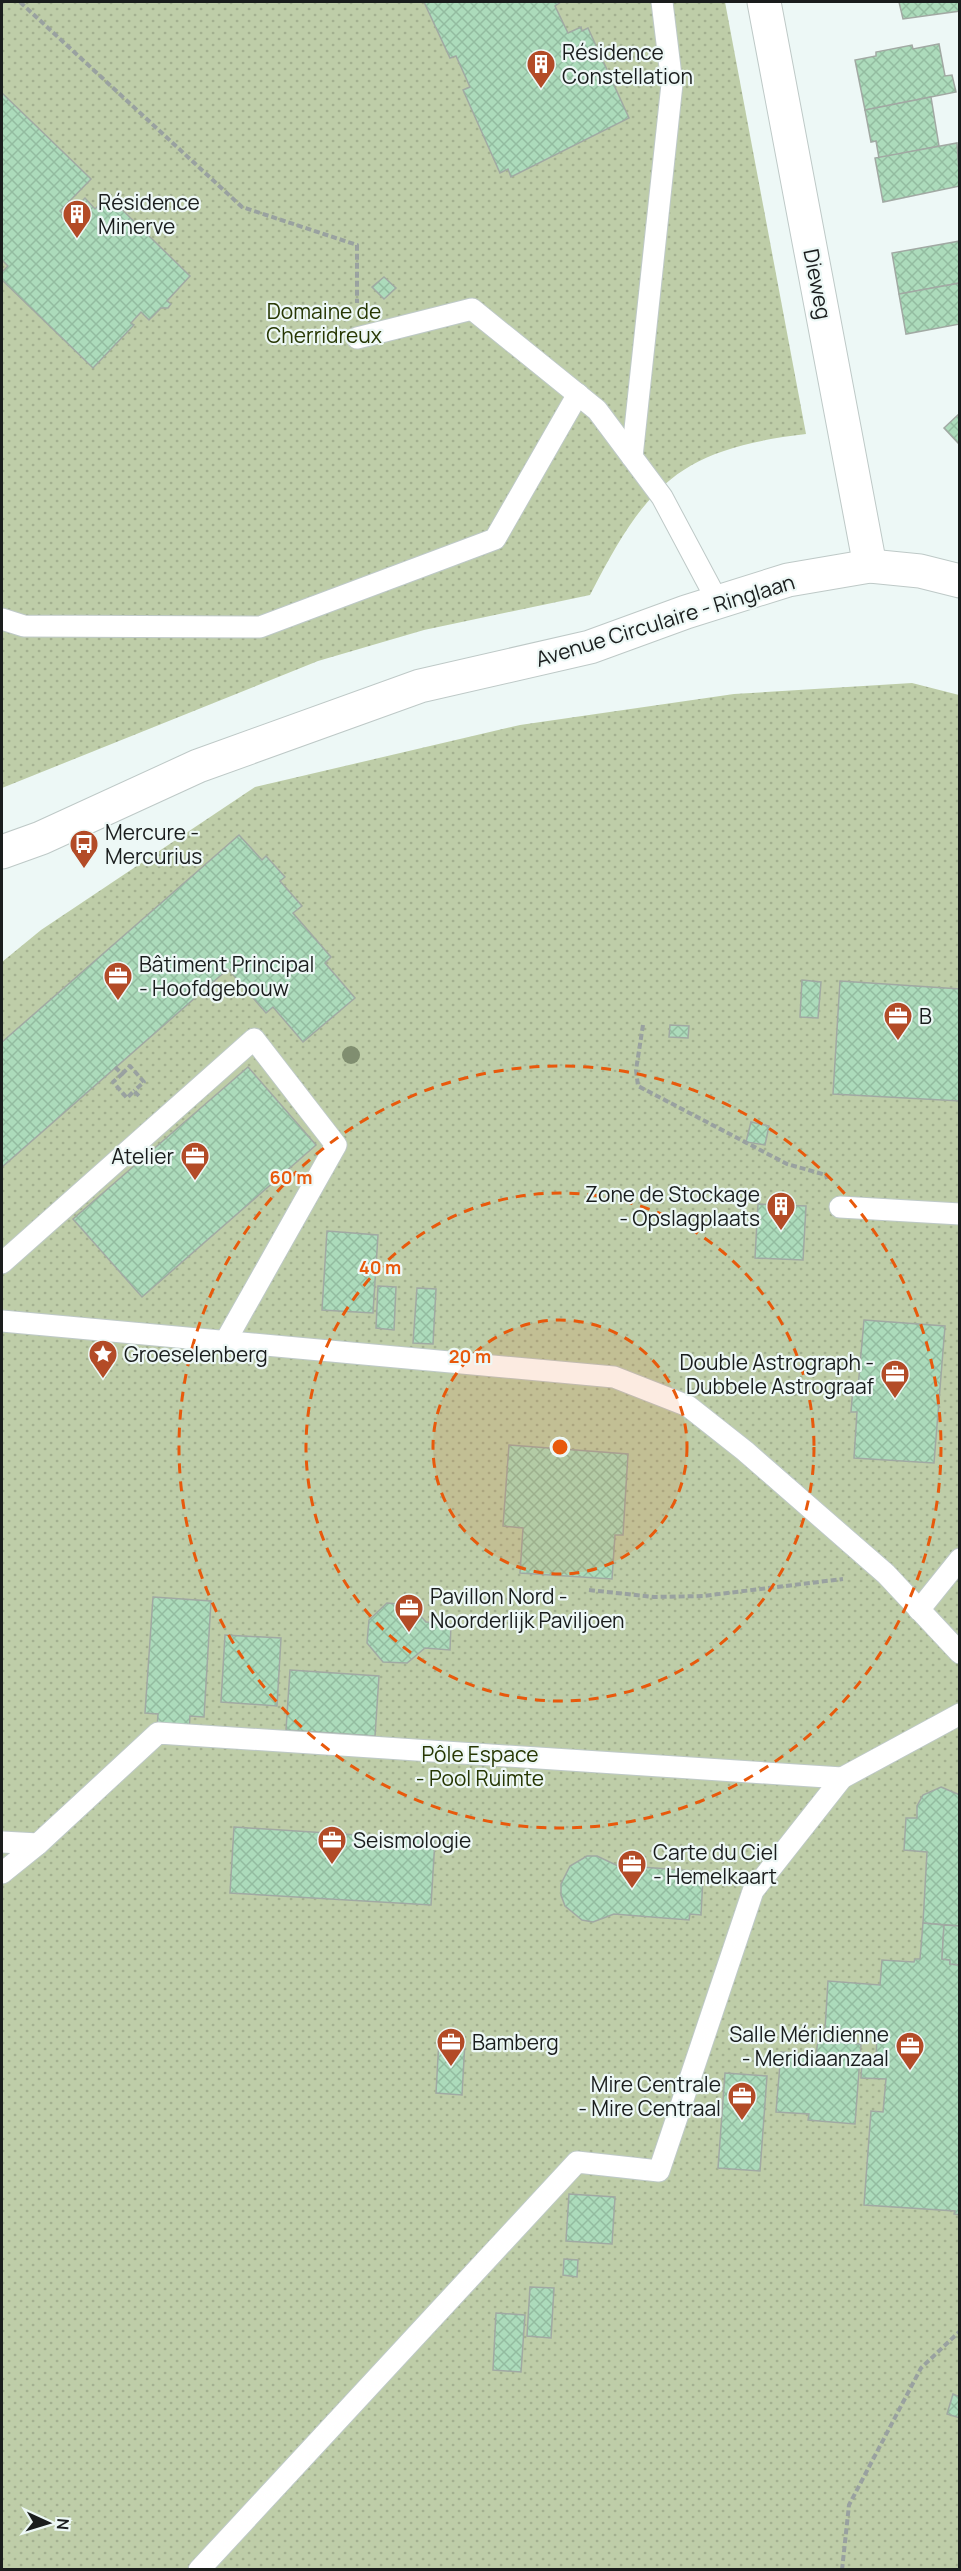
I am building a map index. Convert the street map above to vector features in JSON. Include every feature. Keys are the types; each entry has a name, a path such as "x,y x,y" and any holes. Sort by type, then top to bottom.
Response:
{"street":[{"name":"Dieweg","path":"764,2 870,566"},
{"name":"Avenue Circulaire - Ringlaan","path":"2,852 40,838 198,766 420,686 590,647 788,580 870,566 920,571 960,581"},
{"name":"Avenue Circulaire - Ringlaan","path":"2,876 40,838"}],"lane":[{"path":"632,457 672,84 662,2"},
{"path":"357,338 472,309 597,410 662,497 718,602"},
{"path":"2,619 24,626 260,627 495,539 578,394"},
{"path":"2,1263 254,1039 336,1145 225,1342"},
{"path":"840,1207 960,1214"},
{"path":"2,1321 614,1377 687,1406 745,1451 886,1574 960,1653"},
{"path":"919,1610 960,1559"},
{"path":"199,2570 577,2162 659,2171 753,1891 842,1778 960,1714"},
{"path":"2,1873 38,1844 158,1733 842,1778"},
{"path":"2,1842 38,1844"}],"path":[{"path":"20,2 242,207 357,245 357,338"},
{"path":"643,1025 636,1070 638,1086 787,1164 826,1175 840,1207"},
{"path":"127,1098 113,1082 130,1066 144,1082 134,1091"},
{"path":"115,1067 122,1074"},
{"path":"589,1590 654,1597 703,1596 886,1574"},
{"path":"842,2570 849,2505 921,2368 960,2331"}],"green space":[{"name":"Domaine de Cherridreux","path":"2,2 725,2 806,434 727,450 697,462 672,478 650,499 630,525 590,595 424,630 318,661 2,788"},
{"name":"Pôle Espace - Pool Ruimte","path":"912,683 959,695 959,2569 2,2570 2,962 41,930 255,787 520,725 734,694"}],"building":[{"name":"Résidence Constellation","path":"424,2 561,2 555,6 568,33 581,27 582,31 588,28 629,118 511,177 508,169 500,173 463,90 470,87 456,56 450,58"},
{"path":"899,2 960,2 960,11 903,19"},
{"path":"939,44 945,76 952,75 956,92 865,110 855,60 876,56 876,52 912,45 913,49"},
{"name":"Résidence Minerve","path":"2,93 91,179 60,211 66,217 85,198 95,209 108,196 190,276 167,301 171,304 168,308 161,308 149,320 141,312 131,323 134,325 93,368 2,280 2,272 8,266 2,260"},
{"path":"931,97 939,146 879,158 876,141 871,142 865,110"},
{"path":"957,143 960,186 883,202 875,158"},
{"path":"960,241 960,283 899,294 892,253"},
{"path":"384,277 396,288 384,299 372,287"},
{"path":"960,283 960,324 906,334 899,294"},
{"path":"960,413 960,445 944,428"},
{"name":"Bâtiment Principal - Hoofdgebouw","path":"239,835 262,860 266,856 285,877 280,881 302,906 293,913 331,957 325,963 355,998 303,1042 273,1007 266,1013 228,969 2,1167 2,1042"},
{"path":"802,980 821,982 818,1018 800,1017"},
{"name":"B","path":"840,981 960,989 960,1101 833,1094"},
{"path":"670,1025 689,1026 688,1038 669,1037"},
{"name":"Atelier","path":"248,1067 316,1145 142,1297 73,1219"},
{"path":"751,1122 769,1126 765,1145 746,1142"},
{"name":"Zone de Stockage - Opslagplaats","path":"758,1204 806,1206 803,1260 755,1258"},
{"path":"327,1231 378,1235 373,1313 322,1310"},
{"path":"378,1286 396,1287 394,1330 376,1328"},
{"path":"417,1288 436,1289 433,1344 413,1343"},
{"name":"Double Astrograph - Dubbele Astrograaf","path":"864,1320 945,1326 934,1463 854,1458 857,1412 851,1412 853,1387 858,1388"},
{"path":"509,1445 628,1454 623,1535 615,1535 612,1579 520,1573 523,1528 503,1526"},
{"path":"153,1597 211,1601 204,1717 190,1716 189,1731 157,1728 158,1714 145,1713"},
{"name":"Pavillon Nord - Noorderlijk Paviljoen","path":"387,1603 411,1605 426,1622 451,1624 450,1650 425,1648 407,1663 383,1662 367,1643 369,1620"},
{"path":"225,1635 281,1638 277,1706 221,1702"},
{"path":"290,1670 379,1676 375,1736 286,1730"},
{"path":"941,1787 960,1795 960,1926 923,1923 927,1852 904,1850 906,1818 917,1818 917,1806 923,1795"},
{"name":"Seismologie","path":"234,1827 435,1840 431,1905 230,1893"},
{"name":"Carte du Ciel - Hemelkaart","path":"587,1856 597,1856 616,1865 693,1871 692,1876 703,1877 701,1915 690,1914 689,1920 614,1914 593,1922 582,1920 565,1906 561,1895 561,1884 570,1866"},
{"name":"Salle Méridienne - Meridiaanzaal","path":"923,1923 944,1925 942,1959 950,1960 950,1964 960,1965 960,2215 954,2214 955,2211 864,2205 871,2111 883,2112 886,2079 861,2078 862,2063 876,2064 877,2033 825,2029 828,1981 880,1985 882,1960 914,1962 915,1959 920,1959"},
{"path":"944,1925 960,1926 960,1965 950,1964 950,1960 942,1959"},
{"name":"Bamberg","path":"439,2040 465,2041 462,2095 436,2093"},
{"path":"818,2040 861,2044 855,2124 808,2120 809,2114 776,2112 781,2052 816,2055"},
{"name":"Mire Centrale - Mire Centraal","path":"725,2073 767,2076 760,2171 718,2168"},
{"path":"569,2194 615,2197 612,2244 566,2241"},
{"path":"564,2259 578,2260 577,2277 563,2275"},
{"path":"530,2287 554,2288 551,2338 527,2336"},
{"path":"496,2313 525,2315 521,2372 493,2370"},
{"path":"953,2394 960,2397 960,2418 947,2414"}],"place":[{"name":"Résidence Constellation","path":"541,90"},
{"name":"Résidence Minerve","path":"77,240"},
{"name":"Mercure - Mercurius","path":"84,870"},
{"name":"Bâtiment Principal - Hoofdgebouw","path":"118,1002"},
{"name":"B","path":"898,1042"},
{"name":"Atelier","path":"195,1182"},
{"name":"Zone de Stockage - Opslagplaats","path":"781,1232"},
{"name":"Groeselenberg","path":"103,1380"},
{"name":"Double Astrograph - Dubbele Astrograaf","path":"895,1400"},
{"name":"Pavillon Nord - Noorderlijk Paviljoen","path":"409,1634"},
{"name":"Seismologie","path":"332,1866"},
{"name":"Carte du Ciel - Hemelkaart","path":"632,1890"},
{"name":"Bamberg","path":"451,2068"},
{"name":"Salle Méridienne - Meridiaanzaal","path":"910,2072"},
{"name":"Mire Centrale - Mire Centraal","path":"742,2122"}]}
